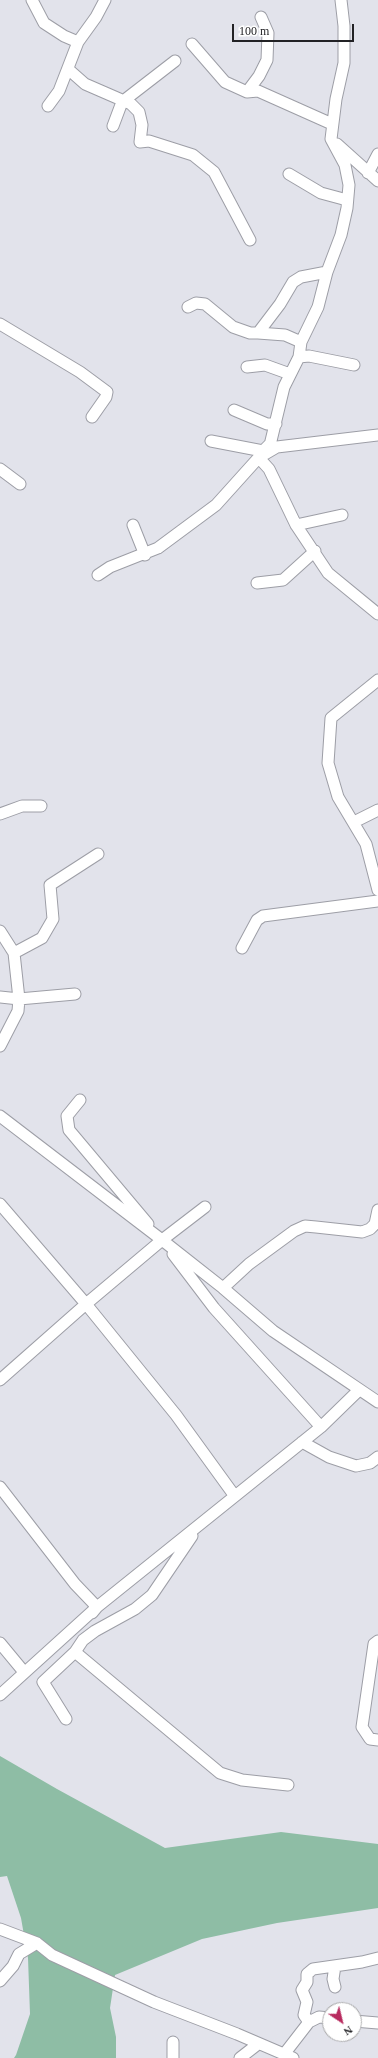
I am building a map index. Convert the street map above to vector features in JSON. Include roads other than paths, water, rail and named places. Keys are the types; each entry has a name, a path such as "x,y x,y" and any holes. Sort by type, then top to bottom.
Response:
{"street":[{"path":"32,0 44,23 64,36 78,42"},
{"path":"48,106 59,91 78,42 96,16 104,0"},
{"path":"98,575 110,567 145,555 158,548 216,505 270,445 284,387 299,357 301,342 318,306 327,272 341,235 347,208 349,185 345,165 331,139 332,124 344,63 344,26 341,0"},
{"path":"247,92 259,76 267,60 268,33 261,17"},
{"path":"192,44 225,82 247,92 258,91 332,124"},
{"path":"113,126 122,102 176,61"},
{"path":"68,70 84,84 122,102 131,104 138,112 142,125 140,142 149,142 193,154 214,172 250,240"},
{"path":"331,139 378,181"},
{"path":"368,173 378,154"},
{"path":"289,174 320,193 347,200"},
{"path":"258,333 280,304 293,282 301,277 327,272"},
{"path":"188,307 196,303 205,304 233,327 250,333 285,335 301,342"},
{"path":"0,324 80,372 107,392 106,397 92,417"},
{"path":"299,357 309,356 354,365"},
{"path":"247,367 265,366 290,374"},
{"path":"234,410 267,424 276,424"},
{"path":"259,458 277,447 378,435"},
{"path":"211,441 263,451 270,445"},
{"path":"259,458 269,469 296,525 316,552 328,573 378,614"},
{"path":"0,469 20,484"},
{"path":"296,525 342,515"},
{"path":"133,525 145,555"},
{"path":"257,584 283,580 316,552"},
{"path":"378,680 331,718 328,763 338,797 366,844 378,885"},
{"path":"0,814 22,806 41,806"},
{"path":"354,822 378,810"},
{"path":"14,953 42,938 53,918 50,885 98,854"},
{"path":"242,948 257,920 263,916 378,901"},
{"path":"0,931 14,953 19,999 18,1011 0,1046"},
{"path":"0,997 19,999 75,994"},
{"path":"80,1100 67,1116 69,1130 162,1240 214,1308 320,1427"},
{"path":"0,1116 223,1288 273,1331 378,1402"},
{"path":"1,1207 86,1304 176,1415 234,1495"},
{"path":"0,1380 86,1304 162,1240 205,1207"},
{"path":"223,1288 249,1264 294,1231 305,1226 316,1226 362,1232 370,1229 375,1224 378,1210"},
{"path":"0,1695 97,1607 234,1495 302,1442 359,1390"},
{"path":"302,1442 330,1457 356,1466 370,1463 378,1457"},
{"path":"0,1487 75,1584 97,1607"},
{"path":"66,1719 43,1685 43,1682 75,1652 83,1640 95,1630 136,1609 152,1595 193,1534 234,1495"},
{"path":"83,1640 87,1619 97,1607"},
{"path":"378,1641 374,1644 362,1727 370,1739 378,1740"},
{"path":"0,1643 24,1672"},
{"path":"75,1652 220,1773 242,1780 288,1785"},
{"path":"0,1928 37,1943 52,1955 118,1986 289,2056 309,2022 319,2017 322,2017"},
{"path":"0,1981 13,1966 19,1954 37,1943"},
{"path":"309,2022 304,2015 307,2002 302,1990 307,1982 307,1974 313,1969 378,1958"},
{"path":"336,1966 333,1979 336,1988"},
{"path":"362,2021 378,2022"},
{"path":"172,2058 173,2042"},
{"path":"240,2058 258,2044"}]}
